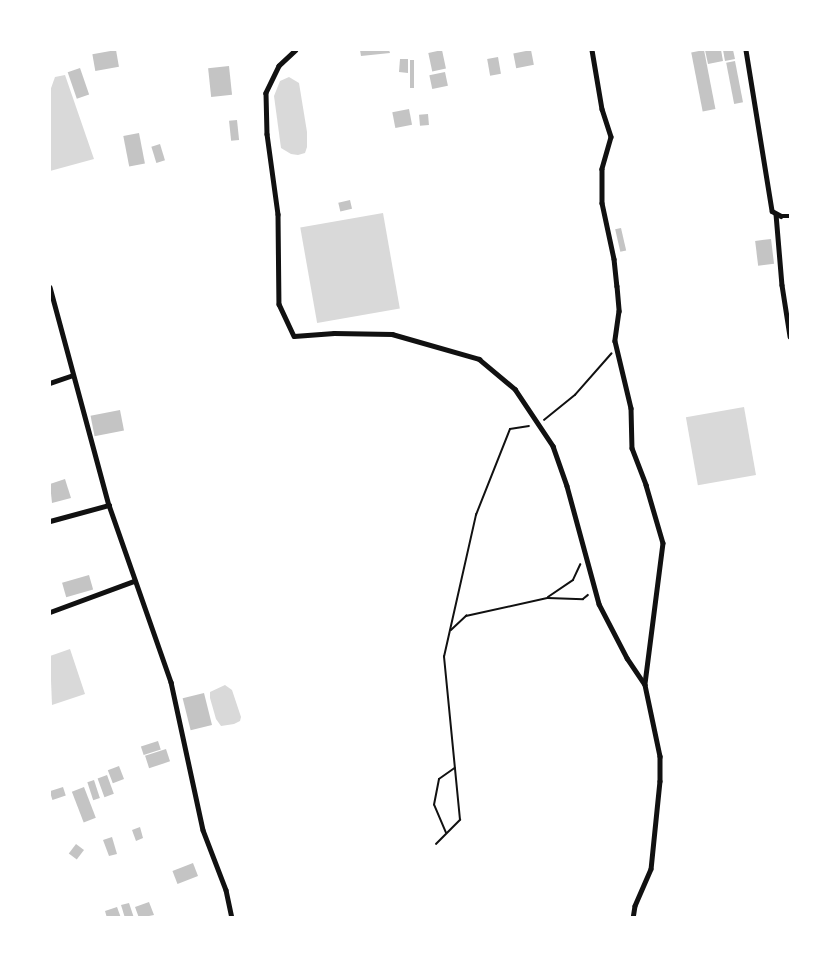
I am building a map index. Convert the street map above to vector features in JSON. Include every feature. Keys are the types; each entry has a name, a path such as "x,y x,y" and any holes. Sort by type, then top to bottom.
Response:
{"street":[{"path":"296,50 279,66 266,93 267,134 278,214 279,304 294,336 334,333 392,334 479,359 515,389 553,446 599,604 627,658 645,685"},
{"path":"592,50 602,109 610,137 602,169 602,203 614,259 617,286 619,311 616,350 631,408 632,448 646,485 663,543 645,685 660,756 660,781 651,868 634,906 633,918"},
{"path":"746,50 772,211 776,214 790,216"},
{"path":"776,214 782,285 790,336"},
{"path":"50,287 109,505 171,682 203,830 226,890 232,918"},
{"path":"50,383 73,375"},
{"path":"50,521 109,505"},
{"path":"50,612 134,580"}],"path":[{"path":"436,844 460,820 444,657 476,515 510,429 538,424 576,395 602,362 616,350"},
{"path":"548,598 573,580 586,555"},
{"path":"450,630 466,616 548,598 583,599 596,590"},
{"path":"446,834 434,806 439,779 456,768"}],"shaded area":[{"path":"65,75 94,159 50,171 50,91 55,77"},
{"path":"289,77 299,83 307,132 305,153 298,155 281,148 274,96 280,81"},
{"path":"383,213 400,309 317,323 300,228"},
{"path":"744,407 756,475 698,485 686,417"},
{"path":"70,649 85,694 52,705 50,656"},
{"path":"225,685 232,690 241,717 240,721 234,724 221,726 216,719 210,692"}],"building":[{"path":"116,50 119,67 95,71 92,54"},
{"path":"360,50 389,50 390,53 361,56"},
{"path":"442,50 446,69 432,71 428,53"},
{"path":"531,50 534,65 516,68 513,53"},
{"path":"704,50 715,109 703,111 691,52"},
{"path":"705,50 721,50 723,61 708,64"},
{"path":"723,50 733,50 735,59 725,61"},
{"path":"498,57 501,74 490,76 487,59"},
{"path":"400,59 408,59 408,73 399,72"},
{"path":"410,60 414,60 414,88 410,88"},
{"path":"735,61 743,102 734,104 726,63"},
{"path":"229,66 232,95 211,97 208,68"},
{"path":"80,68 89,94 77,99 68,72"},
{"path":"445,72 448,86 432,89 429,75"},
{"path":"409,109 412,125 395,128 392,112"},
{"path":"428,114 429,125 420,126 419,115"},
{"path":"237,120 239,140 231,141 229,121"},
{"path":"139,133 145,163 129,166 123,136"},
{"path":"160,144 165,160 156,163 151,147"},
{"path":"350,200 352,209 340,211 338,203"},
{"path":"621,228 626,250 620,252 615,229"},
{"path":"771,239 774,264 758,266 755,241"},
{"path":"120,410 124,431 95,436 91,416"},
{"path":"65,479 71,498 52,503 50,484"},
{"path":"89,575 93,589 66,597 62,583"},
{"path":"204,693 212,725 191,730 183,698"},
{"path":"158,741 161,750 144,755 141,747"},
{"path":"166,749 170,761 149,768 145,756"},
{"path":"119,766 124,779 113,783 108,770"},
{"path":"107,775 114,794 104,797 98,778"},
{"path":"94,780 100,798 93,800 87,782"},
{"path":"63,787 66,796 52,800 50,791"},
{"path":"84,787 96,818 84,822 72,792"},
{"path":"140,827 143,838 136,841 132,830"},
{"path":"112,837 117,854 109,856 103,840"},
{"path":"76,844 84,850 77,860 69,854"},
{"path":"193,863 198,876 177,884 172,871"},
{"path":"149,902 154,915 139,918 135,907"},
{"path":"129,903 134,918 125,918 121,905"},
{"path":"117,907 121,918 107,918 105,911"}]}
